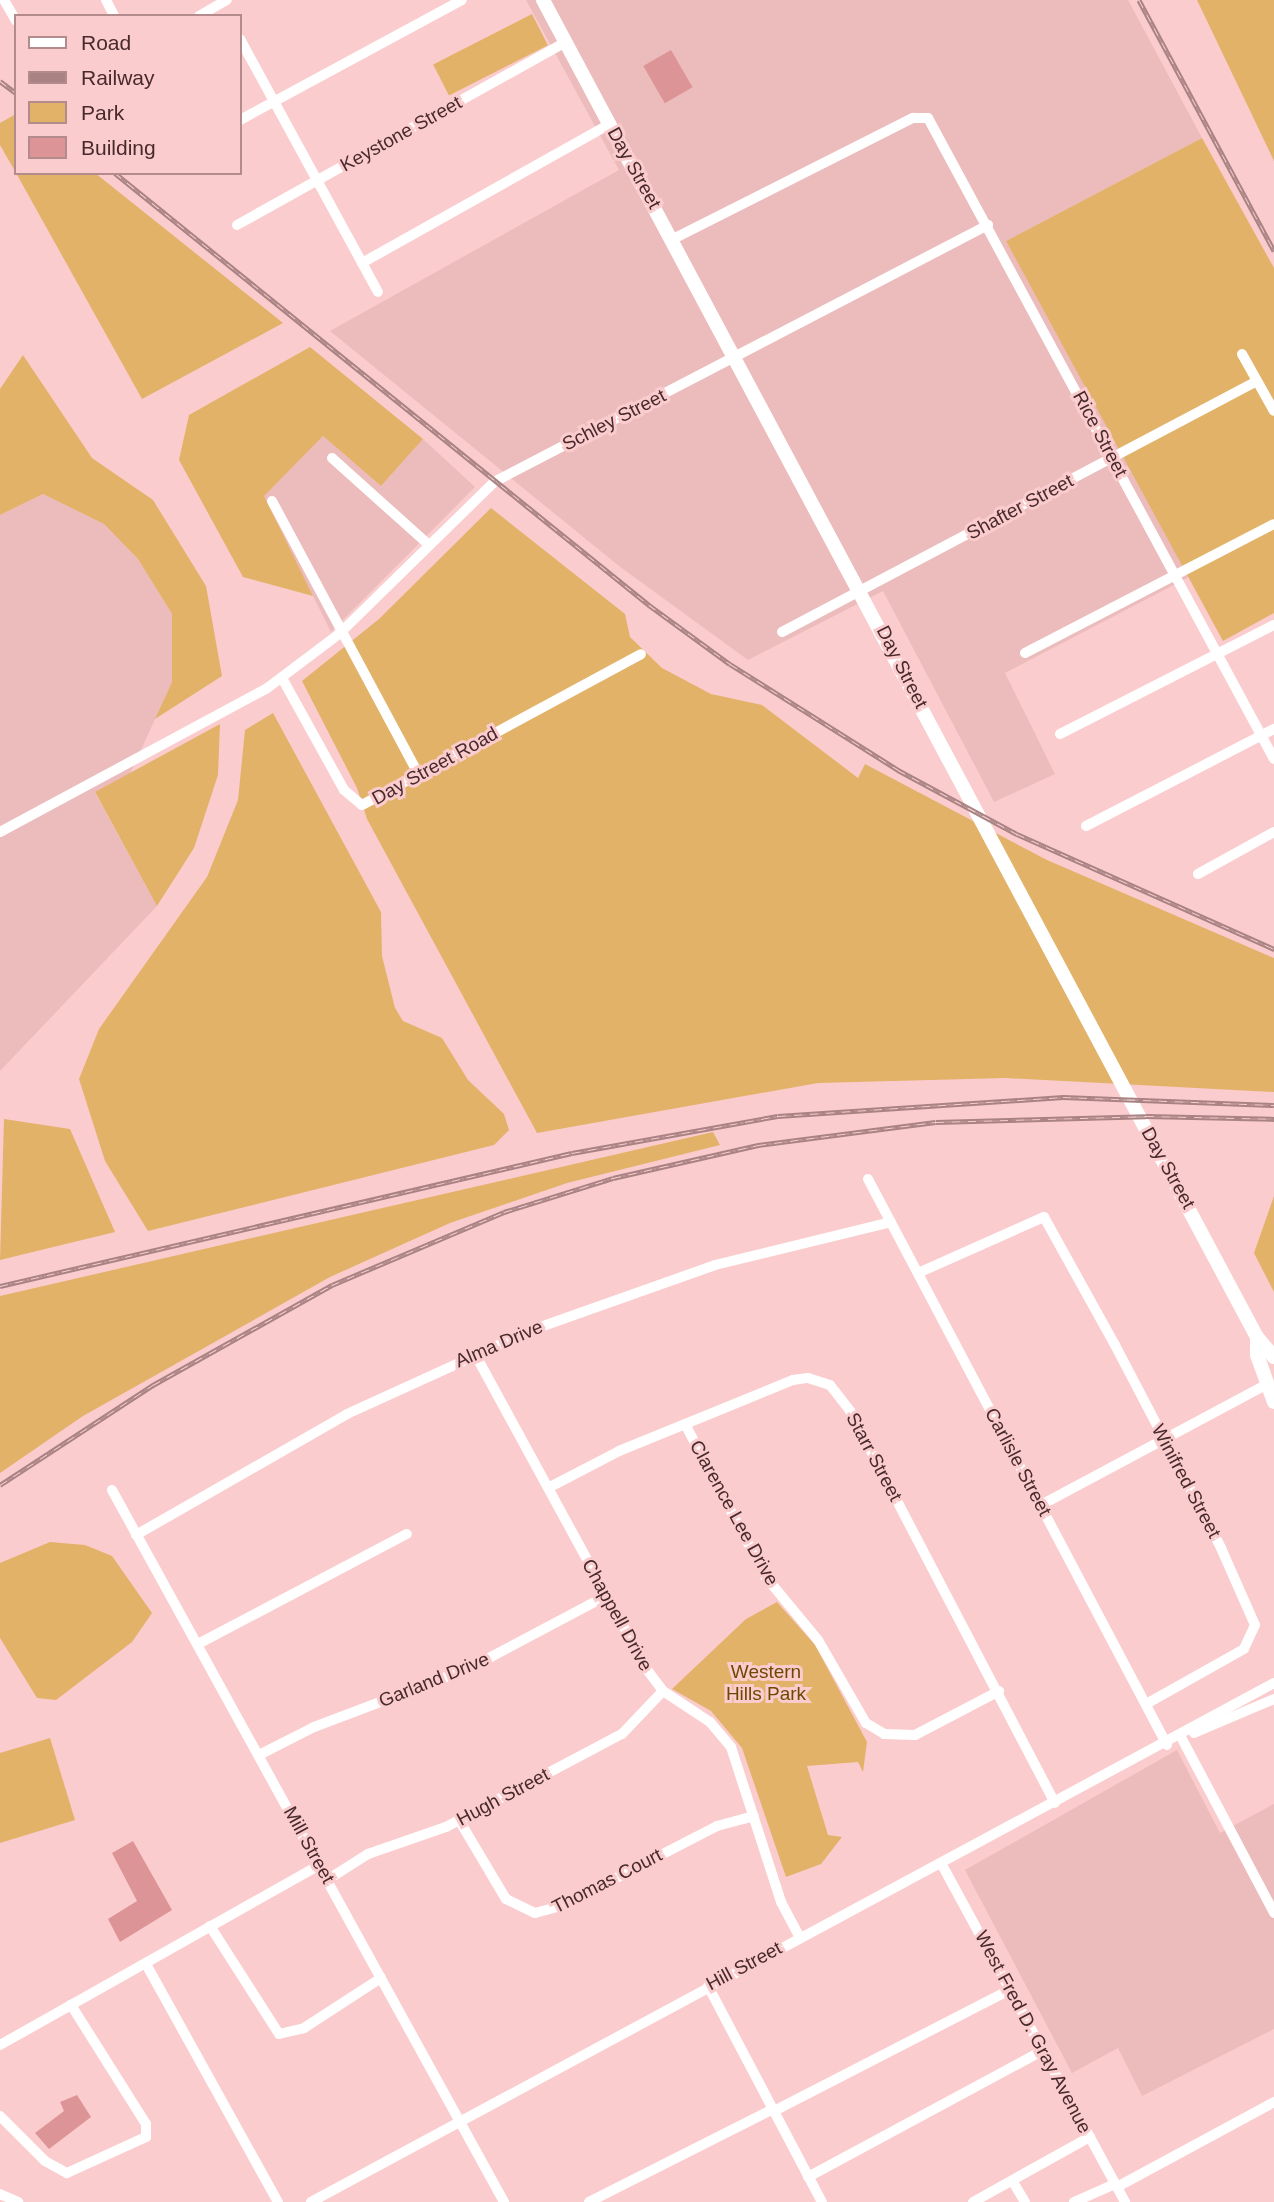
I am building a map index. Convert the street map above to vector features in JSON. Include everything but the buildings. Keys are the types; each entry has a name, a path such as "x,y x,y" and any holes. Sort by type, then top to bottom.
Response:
{"main road":[{"name":"Day Street","path":"543,0 862,590 1004,864 1257,1337 1274,1357"},
{"name":"Day Street","path":"1257,1337 1274,1402"}],"street":[{"path":"4,0 14,18"},
{"path":"242,119 462,0"},
{"path":"202,14 222,1"},
{"name":"Keystone Street","path":"237,225 566,42"},
{"path":"242,44 378,292"},
{"name":"Rice Street","path":"673,239 921,115 933,124 1274,759"},
{"path":"362,263 610,124"},
{"name":"Schley Street","path":"283,677 341,632 494,482 737,358 988,225"},
{"path":"1242,354 1274,411"},
{"name":"Shafter Street","path":"782,632 1257,381"},
{"path":"332,458 428,544"},
{"path":"272,501 419,775"},
{"path":"1025,653 1274,524"},
{"path":"1060,734 1274,625"},
{"name":"Day Street Road","path":"283,677 354,801 362,805 379,800 419,775 641,654"},
{"path":"0,832 202,727 283,677"},
{"path":"1086,826 1274,729"},
{"path":"1198,874 1274,832"},
{"name":"Carlisle Street","path":"868,1179 1167,1745"},
{"name":"Winifred Street","path":"918,1273 1044,1217 1164,1438 1222,1548 1255,1632 1237,1654 1146,1704"},
{"name":"Alma Drive","path":"136,1535 295,1441 475,1354 668,1279 891,1222"},
{"name":"Chappell Drive","path":"475,1354 606,1596 663,1691 726,1738 781,1902 800,1937"},
{"name":"Starr Street","path":"548,1488 685,1424 799,1379 821,1380 835,1388 999,1691 1055,1803"},
{"path":"1041,1505 1268,1384"},
{"name":"Clarence Lee Drive","path":"685,1424 765,1576 818,1640 866,1723 888,1735 915,1735 999,1691"},
{"name":"Mill Street","path":"112,1490 504,2202"},
{"path":"198,1644 407,1534"},
{"name":"Garland Drive","path":"259,1755 314,1727 470,1668 606,1596"},
{"name":"Hill Street","path":"311,2202 459,2119 708,1986 1167,1745 1274,1683"},
{"name":"Hugh Street","path":"327,1880 368,1854 459,1820 622,1734 663,1691"},
{"name":"Hill Street","path":"1181,1737 1226,1724 1274,1699"},
{"path":"1181,1737 1274,1913"},
{"name":"Thomas Court","path":"459,1820 506,1899 535,1913 564,1905 716,1826 754,1816"},
{"name":"West Fred D. Gray Avenue","path":"941,1863 1125,2202"},
{"path":"0,2045 319,1866"},
{"path":"210,1926 276,2034 304,2028 381,1978"},
{"path":"146,1964 278,2202"},
{"path":"708,1986 821,2202"},
{"path":"589,2202 1011,1989"},
{"path":"0,2116 46,2161 67,2173 133,2147 148,2133 72,2005"},
{"path":"808,2177 1044,2050"},
{"path":"1074,2202 1116,2185 1274,2102"},
{"path":"973,2202 1090,2137"},
{"path":"1013,2182 1025,2202"},
{"path":"0,2194 18,2202"}],"shaded area":[{"path":"526,0 1128,0 1202,138 1006,241 1189,577 1005,673 1055,774 994,802 883,591 748,660 619,566 330,331 619,170"},
{"path":"323,436 381,486 423,439 475,487 331,632 263,496"},
{"path":"43,494 104,524 138,559 172,614 172,682 130,774 95,793 157,906 0,1071 0,515"},
{"path":"1177,1750 1220,1833 1274,1804 1274,2029 1142,2096 1118,2048 1072,2073 965,1870"}],"green space":[{"path":"1197,0 1274,0 1274,161"},
{"path":"532,14 548,45 449,96 433,64"},
{"path":"14,115 14,170 0,145 0,123"},
{"path":"1202,138 1274,268 1274,613 1223,641 1006,241"},
{"path":"17,175 98,175 283,323 142,399"},
{"path":"310,347 423,439 381,486 323,436 264,496 313,596 243,577 179,460 189,415"},
{"path":"23,355 92,458 153,500 206,586 222,676 155,719 172,682 172,614 138,559 104,524 43,494 0,515 0,389"},
{"path":"491,508 625,614 630,637 662,668 711,694 762,705 858,778 865,764 1047,860 1274,958 1274,1092 1006,1078 818,1083 537,1133 367,819 357,788 302,681 379,619"},
{"path":"273,713 381,912 382,956 395,1008 403,1021 442,1038 468,1080 504,1114 509,1130 494,1145 148,1231 105,1161 79,1079 99,1029 207,877 238,800 245,730"},
{"path":"220,724 218,775 194,848 157,906 95,792"},
{"path":"4,1119 70,1129 115,1232 0,1260"},
{"path":"713,1132 720,1145 567,1183 450,1223 330,1277 83,1416 0,1473 0,1296"},
{"path":"1274,1196 1274,1292 1254,1253"},
{"path":"50,1542 85,1545 112,1556 152,1613 132,1642 56,1700 37,1698 0,1638 0,1563"},
{"name":"Western Hills Park","path":"777,1602 815,1645 867,1742 863,1772 858,1762 807,1766 828,1835 842,1837 821,1864 786,1877 742,1748 711,1711 672,1689 746,1619"},
{"path":"50,1738 75,1820 0,1843 0,1753"}],"railway":[{"path":"1139,0 1274,251"},
{"path":"0,81 14,92"},
{"path":"117,175 649,605 730,664 898,770 1017,834 1274,949"},
{"path":"0,1286 572,1153 778,1116 1063,1097 1274,1105"},
{"path":"0,1485 153,1385 332,1285 504,1212 613,1178 758,1145 936,1122 1146,1116 1274,1119"}]}
